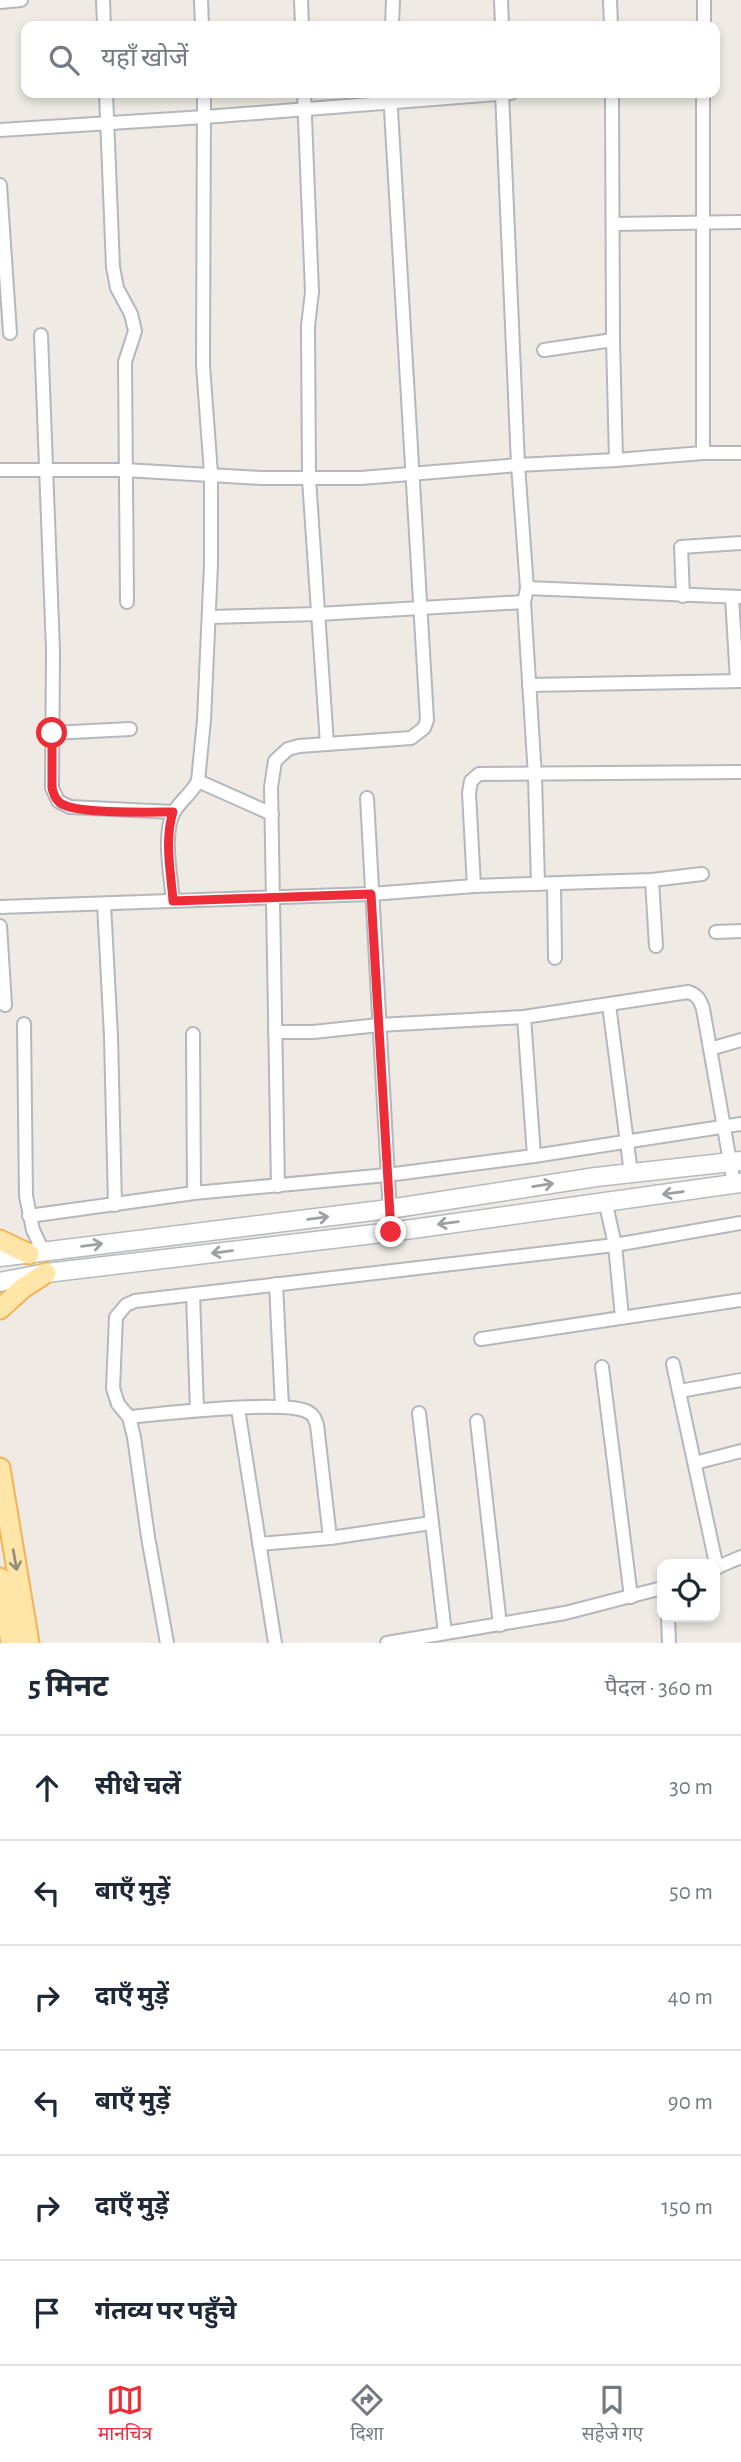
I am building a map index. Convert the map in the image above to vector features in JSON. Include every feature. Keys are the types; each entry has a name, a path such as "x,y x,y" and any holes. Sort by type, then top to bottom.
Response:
{"main road":[{"path":"0,1257 389,1209 631,1172 736,1162"},
{"path":"0,1282 46,1273 391,1232 605,1200 737,1184"},
{"path":"0,1240 36,1253"},
{"path":"0,1309 23,1288 46,1273"},
{"path":"0,1468 29,1643"},
{"path":"1,1590 11,1643"}],"street":[{"path":"0,2 21,0"},
{"path":"103,0 104,21"},
{"path":"201,0 202,21"},
{"path":"301,0 302,21"},
{"path":"392,21 393,0"},
{"path":"501,0 502,21"},
{"path":"610,0 611,21"},
{"path":"704,0 704,21"},
{"path":"106,98 113,267 117,288 131,314 135,331 125,362 127,602"},
{"path":"173,901 169,827 173,812 192,793 198,781 210,617 211,474 202,365 204,98"},
{"path":"304,98 312,292 308,326 309,480 327,744"},
{"path":"0,130 305,109 382,98"},
{"path":"278,1186 273,770 279,755 288,749 411,737 424,728 427,720 389,98"},
{"path":"502,98 518,465 527,588 524,602 535,776 538,884"},
{"path":"612,98 612,340 616,460"},
{"path":"702,453 703,98"},
{"path":"0,185 10,333"},
{"path":"613,225 741,222"},
{"path":"41,335 48,469 54,796 63,805 104,810 173,812"},
{"path":"544,350 612,340"},
{"path":"0,470 125,470 309,480 414,475 702,453 741,453"},
{"path":"683,596 681,547 741,543"},
{"path":"527,588 736,597 739,681 529,685"},
{"path":"210,617 318,614 524,602"},
{"path":"52,733 130,729"},
{"path":"474,886 469,810 471,781 474,777 485,773 535,776 741,772"},
{"path":"198,781 272,814"},
{"path":"367,798 391,1232"},
{"path":"0,907 371,894 474,886 652,880 702,874"},
{"path":"652,880 656,946"},
{"path":"554,884 555,958"},
{"path":"104,904 111,1036 115,1205"},
{"path":"0,926 5,1005"},
{"path":"716,932 741,931"},
{"path":"275,1032 313,1032 379,1025 524,1017 679,992 695,994 703,1009 723,1128 736,1162 737,1184"},
{"path":"609,1005 631,1172"},
{"path":"524,1017 534,1156"},
{"path":"24,1024 26,1196 36,1253"},
{"path":"193,1034 194,1193"},
{"path":"710,1049 741,1040"},
{"path":"29,1216 194,1193 387,1175 741,1125"},
{"path":"605,1200 615,1245 622,1317"},
{"path":"167,1643 134,1437 129,1417 118,1404 113,1388 116,1317 126,1305 135,1301 615,1245 741,1223"},
{"path":"276,1284 282,1407"},
{"path":"193,1295 197,1410"},
{"path":"481,1339 741,1300"},
{"path":"673,1364 714,1559"},
{"path":"602,1367 631,1597"},
{"path":"680,1391 741,1380"},
{"path":"129,1417 197,1410 282,1407 300,1409 315,1417 330,1538"},
{"path":"237,1409 275,1643"},
{"path":"419,1413 445,1633"},
{"path":"477,1421 500,1625"},
{"path":"695,1463 741,1451"},
{"path":"259,1544 330,1538 431,1523"},
{"path":"720,1566 741,1557"},
{"path":"387,1643 565,1614 657,1589"},
{"path":"668,1622 669,1643"}],"route":[{"path":"52,733 52,788 54,796 63,805 104,810 173,812 168,847 173,901 371,894 391,1232"}]}
